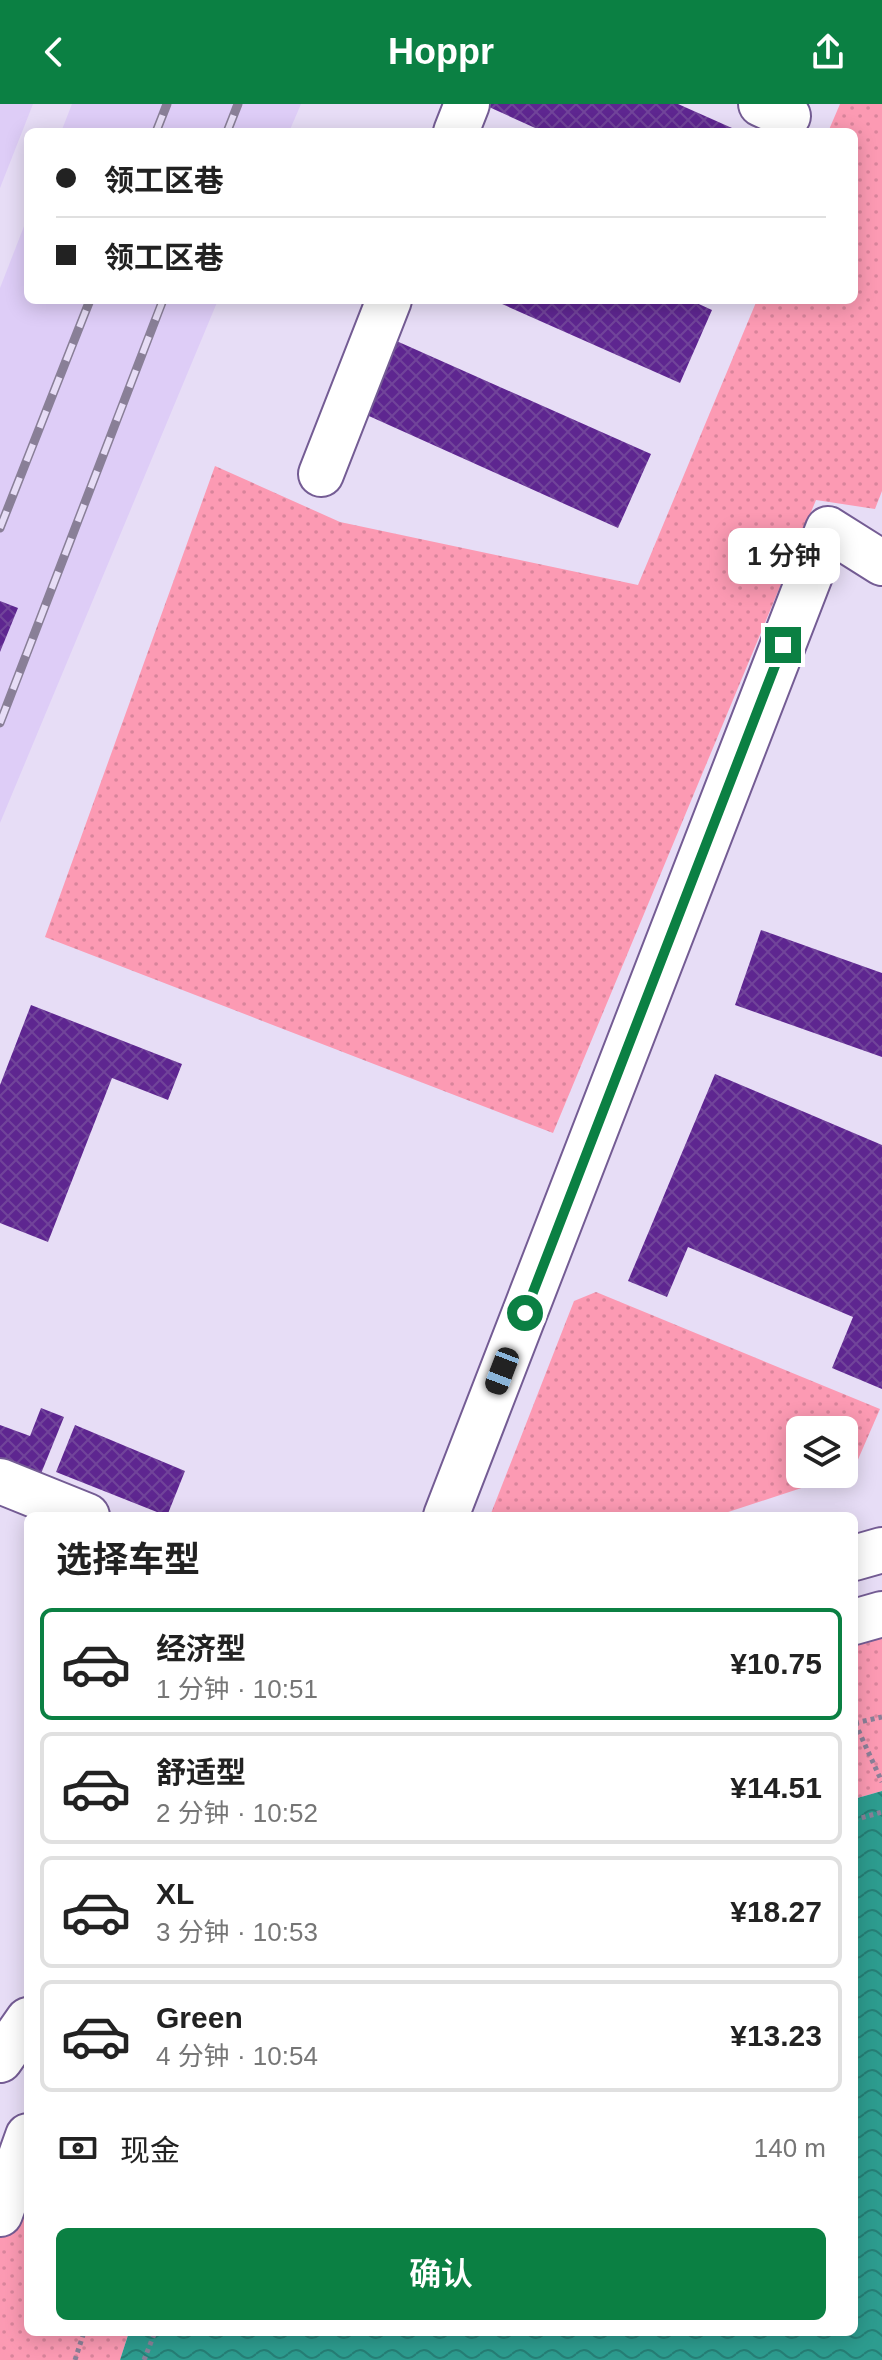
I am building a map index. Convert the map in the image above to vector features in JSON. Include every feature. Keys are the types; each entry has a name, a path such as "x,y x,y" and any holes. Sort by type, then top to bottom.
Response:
{"street":[{"path":"458,128 467,104"},
{"path":"321,474 387,304"},
{"path":"448,1512 828,529 882,563"},
{"path":"0,1481 77,1512"},
{"path":"858,1557 882,1550"},
{"path":"858,1621 882,1614"},
{"path":"0,2060 24,2026"},
{"path":"0,2214 24,2147"}],"path":[{"path":"858,1723 882,1717"},
{"path":"858,1732 882,1782"},
{"path":"858,1819 882,1812"},
{"path":"75,2360 83,2336"},
{"path":"144,2360 153,2336"}],"shaded area":[{"path":"0,104 33,104 0,188"},
{"path":"72,104 301,104 291,128 63,128"},
{"path":"840,104 882,104 882,491 875,509 816,500 553,1133 45,937 215,466 340,522 638,585 755,304 858,304 858,128 830,128"},
{"path":"24,226 24,304 216,304 0,823 0,288"},
{"path":"596,1292 880,1409 858,1460 858,1416 786,1416 786,1488 801,1488 728,1512 492,1512 574,1301"},
{"path":"882,1614 882,1791 858,1798 858,1621"},
{"path":"24,2147 24,2336 128,2336 120,2360 0,2360 0,2214"}],"water":[{"path":"882,1791 882,2360 120,2360 128,2336 858,2336 858,1798"}],"building":[{"path":"491,104 678,104 732,128 535,128 489,107"},
{"path":"502,304 699,304 712,310 680,383"},
{"path":"392,339 651,454 618,528 360,412"},
{"path":"0,601 18,608 0,652"},
{"path":"761,930 882,973 882,1057 735,1005"},
{"path":"31,1005 182,1064 168,1100 112,1078 48,1242 0,1223 0,1085"},
{"path":"715,1074 882,1145 882,1389 832,1368 853,1317 688,1247 667,1297 628,1281"},
{"path":"41,1408 64,1417 38,1481 0,1466 0,1425 30,1436"},
{"path":"75,1425 185,1471 169,1512 157,1512 56,1472"}],"railway":[{"path":"158,128 167,104"},
{"path":"229,128 238,104"},
{"path":"0,528 88,304"},
{"path":"0,723 161,304"}],"route":[{"path":"525,1313 783,645"}]}
